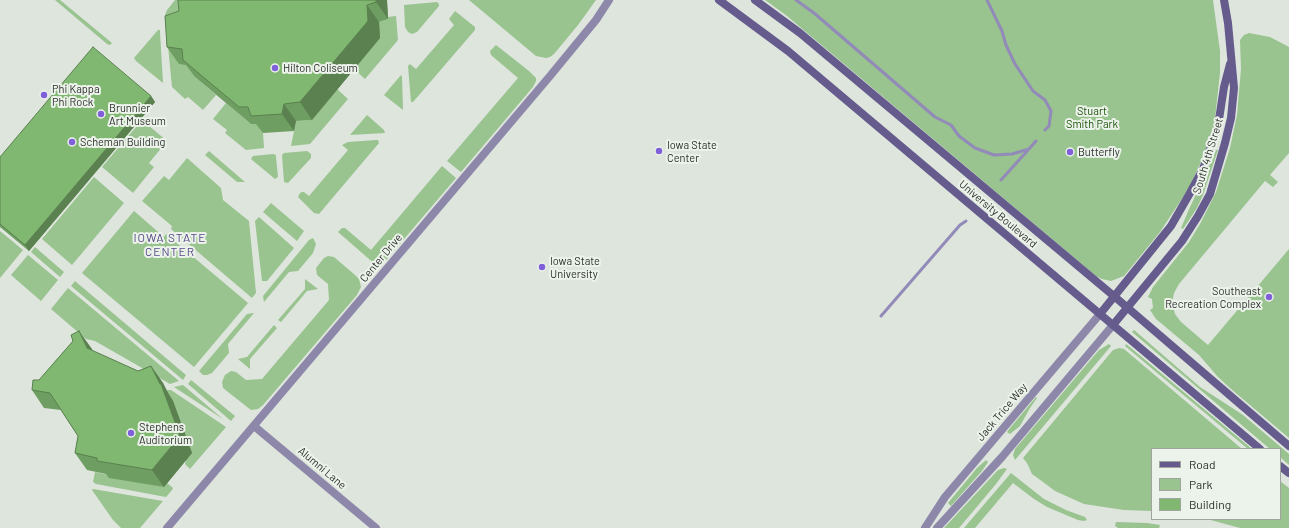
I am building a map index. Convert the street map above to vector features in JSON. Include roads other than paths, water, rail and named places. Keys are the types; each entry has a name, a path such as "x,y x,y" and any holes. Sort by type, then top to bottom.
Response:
{"main road":[{"name":"University Boulevard","path":"719,0 788,51 1259,448"},
{"name":"University Boulevard","path":"755,0 800,33 1115,296 1289,446"},
{"name":"South 4th Street","path":"1114,325 1182,241 1210,194 1231,118 1234,88 1228,24 1224,0"},
{"name":"South 4th Street","path":"1100,314 1170,226 1203,169 1218,126 1224,87 1231,60"},
{"path":"1281,467 1289,473"}],"street":[{"name":"Center Drive","path":"167,528 555,70 596,20 609,0"},
{"name":"Jack Trice Way","path":"925,528 945,497 1100,314"},
{"path":"936,528 1002,457 1114,325"},
{"name":"Alumni Lane","path":"254,426 376,528"}],"waterway":[{"path":"796,0 814,13 935,117 951,125 959,136 975,148 994,155 1012,154 1029,149 1036,141"},
{"path":"987,0 1002,31 1006,45 1015,64 1033,91 1045,100 1051,111 1049,126 1045,130"},
{"path":"1001,180 1029,149"},
{"path":"881,316 960,225 966,221"}],"place":[{"name":"Hilton Coliseum","path":"275,68"},
{"name":"Phi Kappa Phi Rock","path":"44,95"},
{"name":"Brunnier Art Museum","path":"101,114"},
{"name":"Scheman Building","path":"72,142"},
{"name":"Iowa State Center","path":"659,151"},
{"name":"Butterfly","path":"1070,152"},
{"name":"Iowa State University","path":"542,267"},
{"name":"Southeast Recreation Complex","path":"1269,297"},
{"name":"Stephens Auditorium","path":"131,433"}],"district":[{"name":"IOWA STATE CENTER","path":"170,245"}],"park label":[{"name":"Stuart Smith Park","path":"1092,117"}]}
